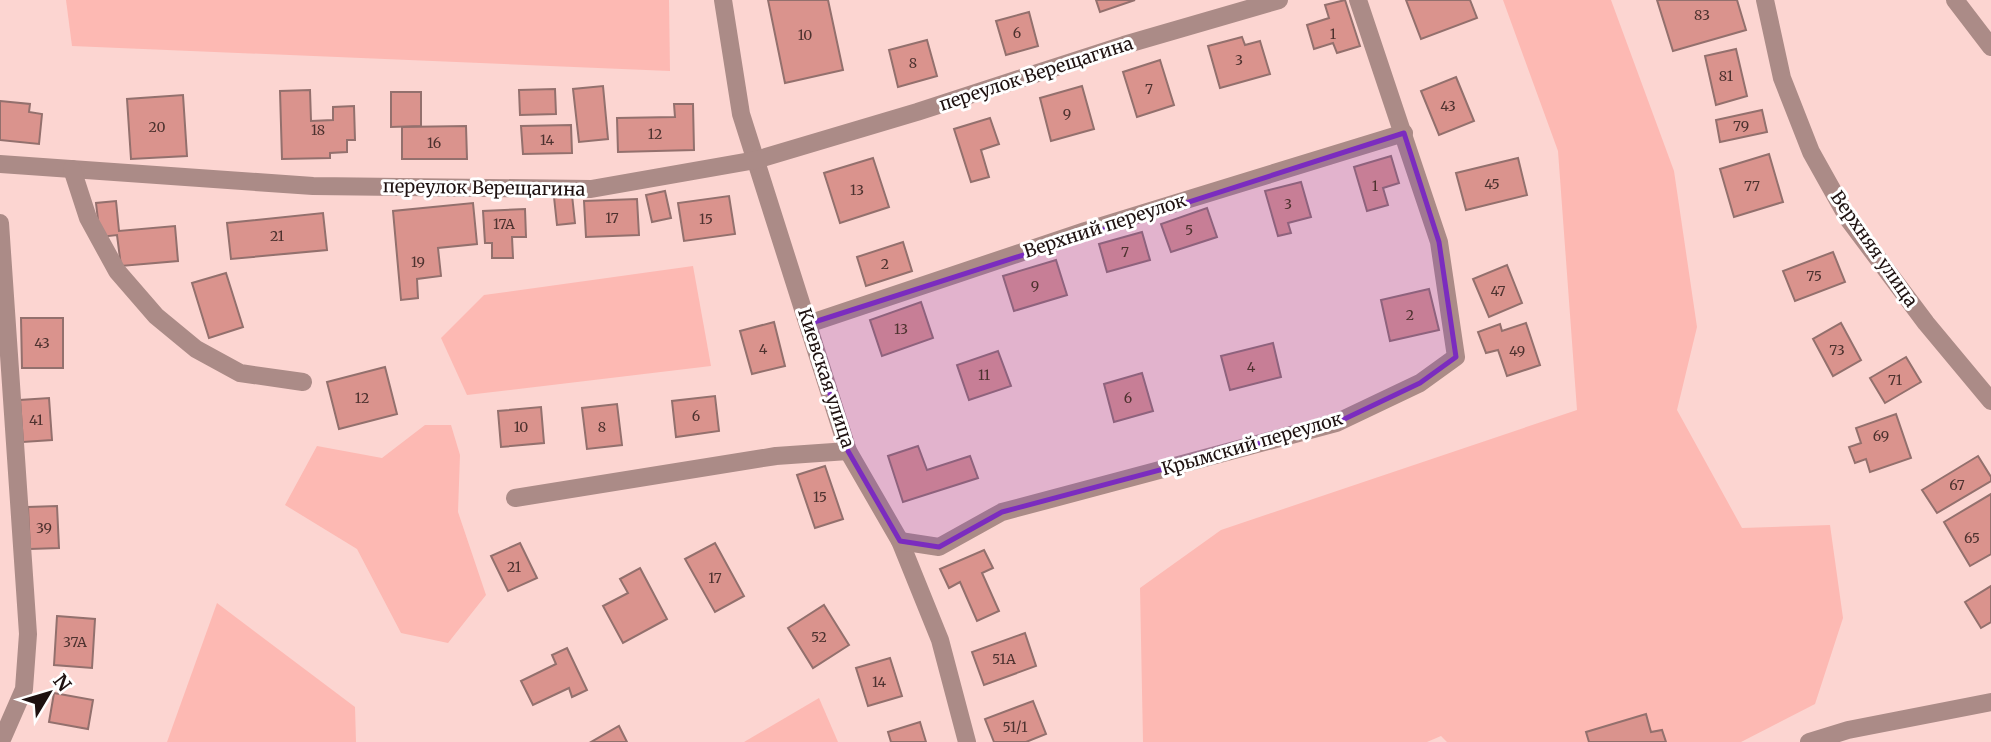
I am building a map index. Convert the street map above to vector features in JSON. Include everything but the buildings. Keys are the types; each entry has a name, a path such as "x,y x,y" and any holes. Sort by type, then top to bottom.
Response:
{"street":[{"name":"Киевская улица","path":"723,0 741,114 848,451 900,541 940,640 967,742"},
{"name":"переулок Верещагина","path":"0,164 313,186 591,189 756,160 917,112 1124,45 1279,0"},
{"path":"1358,0 1404,133"},
{"name":"Верхняя улица","path":"1765,0 1782,78 1811,152 1849,220 1926,323 1991,401"},
{"path":"1955,0 1991,47"},
{"name":"Верхний переулок","path":"808,324 1085,231 1404,133"},
{"name":"Крымский переулок","path":"900,541 939,547 1002,512 1336,423 1420,383 1456,357 1439,242 1404,133"},
{"path":"72,169 88,218 117,271 156,316 196,349 240,373 303,382"},
{"path":"0,223 28,634 24,689 4,737 0,740"},
{"path":"515,498 776,456 848,451"},
{"path":"1809,742 1848,730 1991,702"}],"highlighted area":[{"path":"1404,133 1439,242 1456,357 1420,383 1336,423 1002,512 939,547 900,541 848,451 808,324"}],"shaded area":[{"path":"66,0 669,0 670,71 72,46"},
{"path":"1503,0 1611,0 1674,171 1697,327 1677,410 1742,528 1830,525 1843,618 1815,704 1741,742 1447,742 1441,736 1427,742 1143,742 1140,588 1221,530 1577,410 1558,151"},
{"path":"693,266 711,366 467,395 441,338 484,295"},
{"path":"425,425 451,425 460,455 458,512 486,595 448,643 401,633 357,549 285,505 317,446 382,458"},
{"path":"217,603 355,707 356,742 167,742"},
{"path":"819,698 838,742 744,742"}]}
